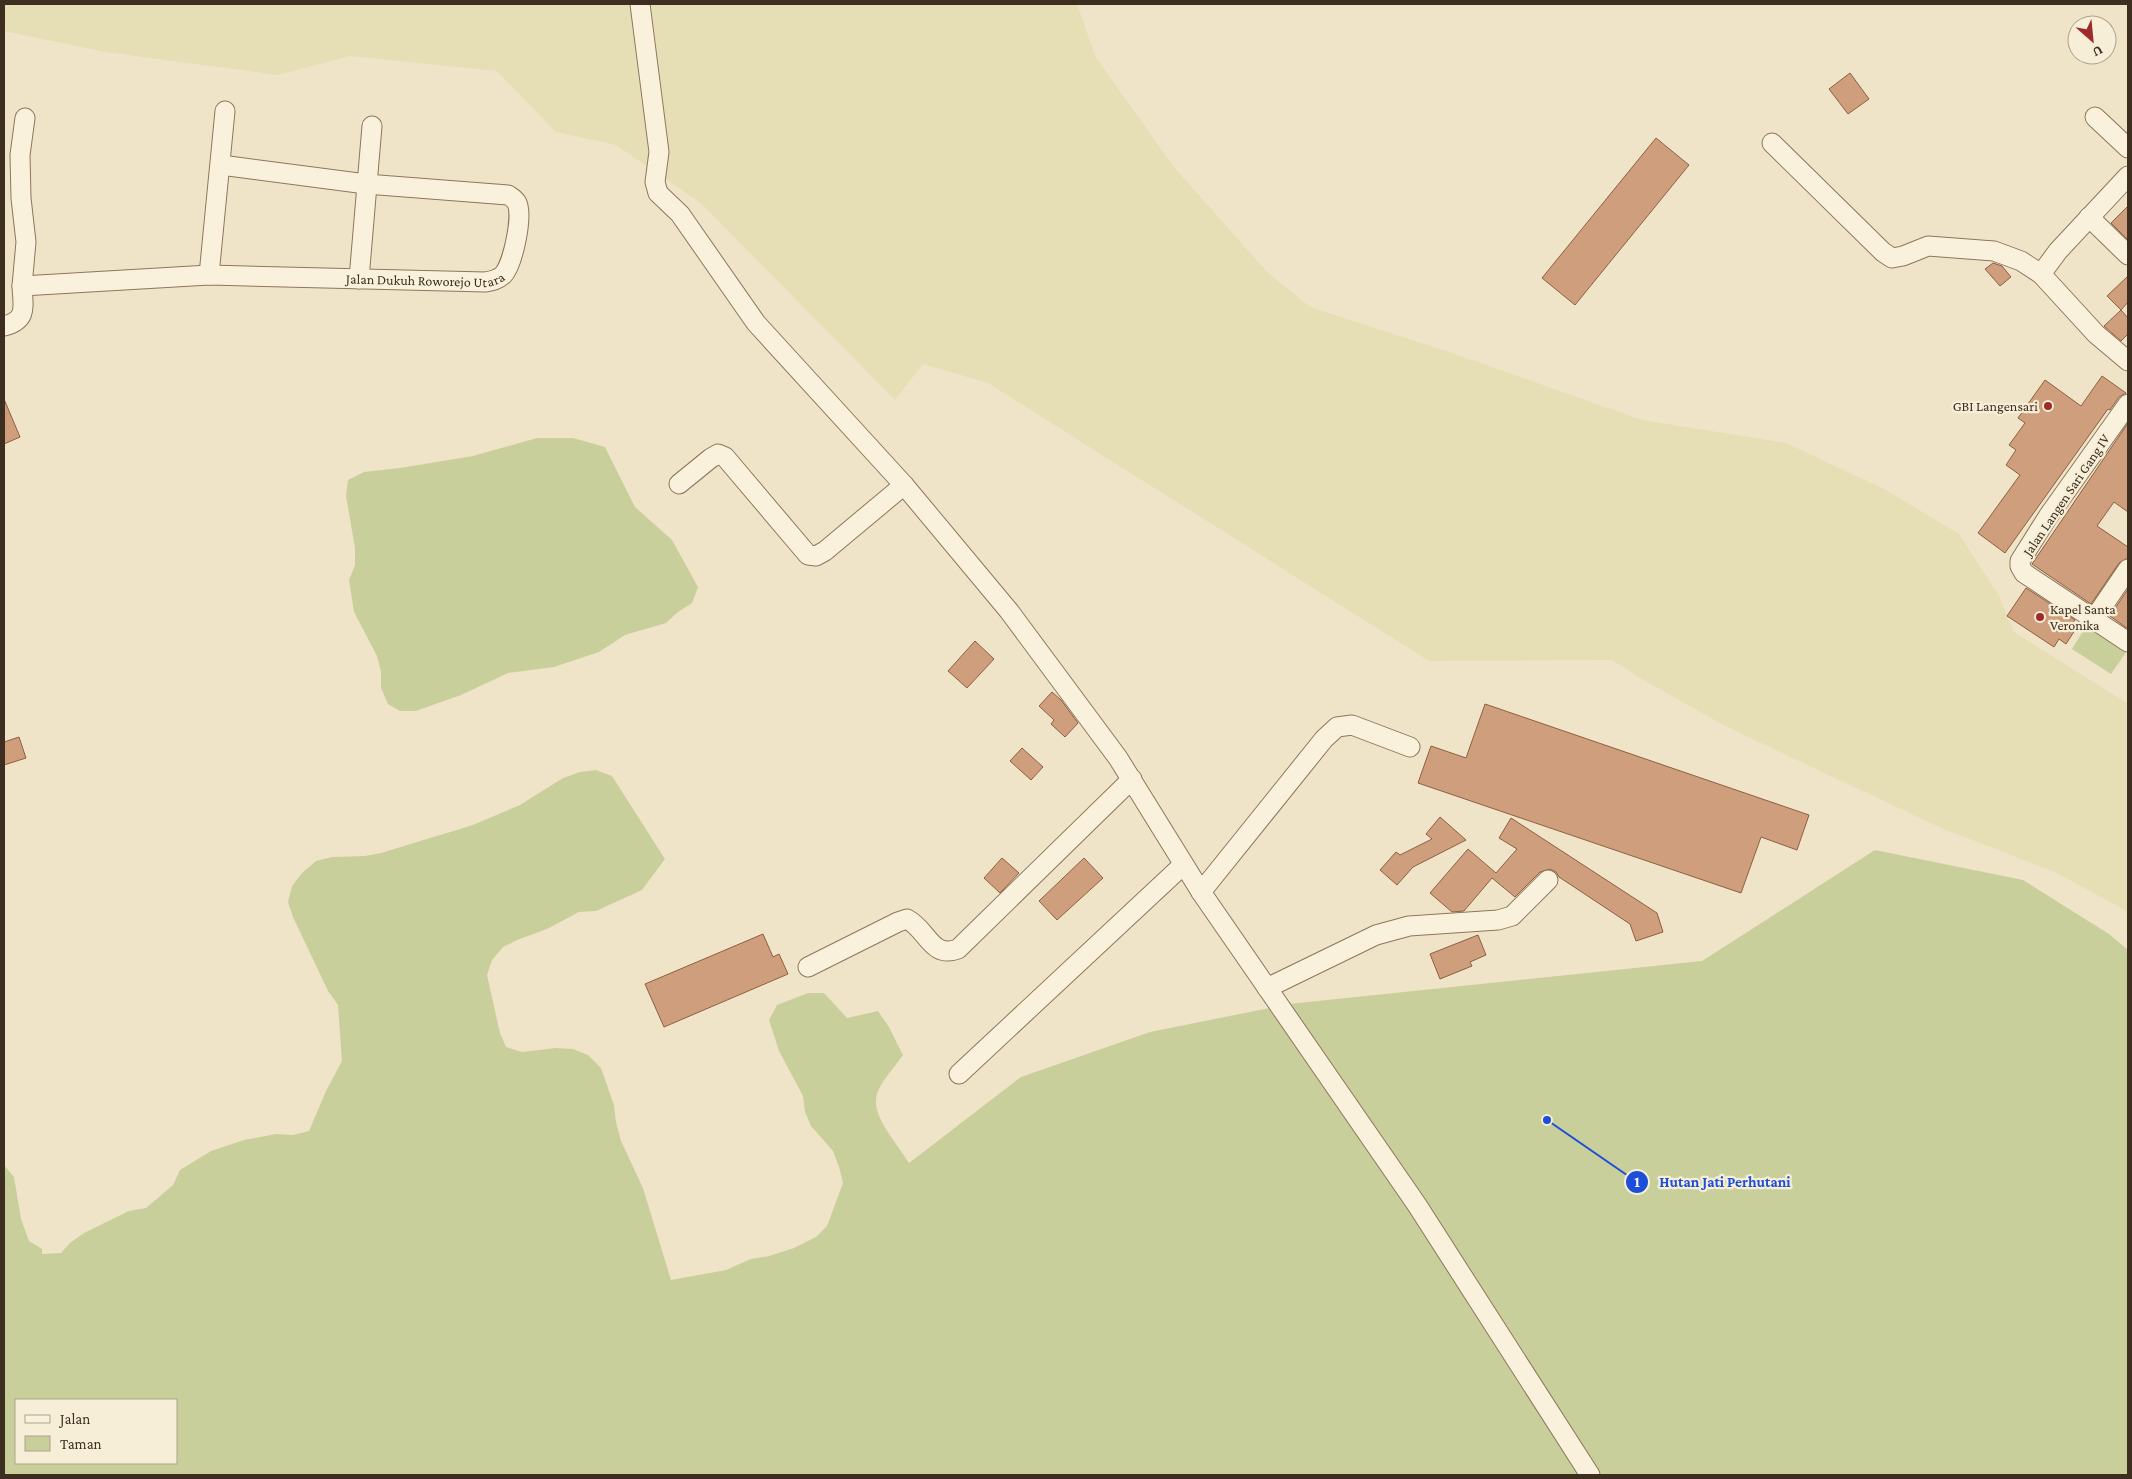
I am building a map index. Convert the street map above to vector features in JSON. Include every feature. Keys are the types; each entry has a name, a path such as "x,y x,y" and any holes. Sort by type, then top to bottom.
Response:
{"street":[{"path":"640,4 659,152 655,182 658,193 680,214 756,323 904,485 1009,611 1132,779 1183,865 1417,1205 1590,1475"},
{"path":"209,274 225,111"},
{"path":"2095,117 2128,148"},
{"path":"4,326 15,323 20,319 23,312 22,286 26,242 21,198 20,155 26,118"},
{"path":"359,279 372,126"},
{"path":"1772,143 1892,258 1903,256 1928,246 1994,251 2021,261 2041,274 2096,334 2128,360"},
{"name":"Jalan Dukuh Roworejo Utara","path":"22,286 209,274 485,282 496,280 510,264 519,212 516,201 508,195 366,184 221,165"},
{"path":"2041,274 2058,251 2128,176"},
{"path":"2089,217 2128,255"},
{"name":"Jalan Langen Sari Gang IV","path":"2094,619 2024,573 2020,566 2020,561 2049,515 2128,404"},
{"path":"679,484 711,458 718,454 725,457 808,555 816,556 825,551 904,485"},
{"path":"2128,569 2094,619 2128,642"},
{"path":"1201,892 1324,739 1337,727 1352,725 1410,747"},
{"path":"808,967 907,919 915,923 937,950 948,953 958,949 1132,779"},
{"path":"959,1074 1183,865"},
{"path":"1267,988 1376,935 1409,926 1498,920 1512,916 1548,880"}],"shaded area":[{"path":"4,4 1077,4 1096,58 1173,166 1267,272 1310,307 1455,354 1642,420 1786,443 1886,490 1959,534 1999,596 2014,632 2128,704 2128,912 2057,873 1939,827 1725,726 1612,660 1429,661 988,383 923,364 895,400 702,204 616,145 556,132 497,71 350,56 278,75 105,52 4,31"}],"green space":[{"path":"537,438 573,438 605,447 635,507 672,540 698,587 692,603 666,623 625,635 599,652 554,667 508,673 461,695 416,711 400,711 388,704 381,688 381,672 377,656 354,612 349,580 355,565 355,548 346,496 348,480 364,472 473,456"},
{"path":"2087,625 2127,651 2111,674 2072,649"},
{"path":"596,770 612,776 665,859 642,890 596,911 579,912 547,929 503,947 492,960 487,975 500,1033 506,1047 522,1052 556,1048 573,1049 588,1055 601,1068 614,1105 621,1141 643,1188 671,1280 726,1270 751,1259 769,1256 794,1248 816,1237 827,1226 843,1183 839,1167 833,1151 811,1126 805,1112 803,1096 779,1051 769,1020 777,1005 808,993 824,993 847,1018 878,1011 889,1027 903,1055 882,1084 877,1094 876,1103 881,1121 909,1163 1021,1077 1150,1032 1289,1004 1702,961 1875,850 2023,880 2109,934 2128,950 2128,1475 4,1475 4,1165 14,1177 21,1219 29,1241 42,1249 42,1254 61,1253 70,1243 84,1233 129,1211 146,1208 173,1185 180,1170 211,1151 244,1140 276,1134 293,1135 309,1131 326,1091 342,1061 338,1005 328,991 293,917 288,902 292,886 302,873 316,861 332,857 365,856 381,853 473,825 520,805 563,778 580,772"}],"building":[{"path":"1850,73 1869,99 1848,114 1829,89"},
{"path":"1656,138 1689,165 1575,305 1542,278"},
{"path":"2128,206 2128,240 2111,223"},
{"path":"1993,263 2002,266 2011,277 2000,286 1985,269"},
{"path":"2128,276 2128,302 2121,310 2107,296"},
{"path":"2121,310 2128,318 2128,334 2121,341 2104,326"},
{"path":"2102,376 2126,393 2119,397 2110,410 2108,409 2005,553 1978,533 2020,475 2006,465 2016,450 2009,445 2025,423 2018,418 2045,380 2081,406"},
{"path":"4,399 20,437 4,444"},
{"path":"2128,423 2128,512 2114,502 2097,526 2128,547 2128,558 2119,563 2091,604 2032,564"},
{"name":"Kapel Santa Veronika","path":"2026,588 2075,620 2070,626 2075,630 2066,644 2059,639 2054,647 2007,616"},
{"path":"2128,589 2128,629 2110,616"},
{"path":"975,641 994,659 967,688 948,671"},
{"path":"1052,692 1061,700 1078,723 1065,737 1051,724 1054,720 1039,706"},
{"path":"1485,704 1809,815 1797,850 1761,837 1741,893 1418,783 1431,746 1466,758"},
{"path":"19,737 26,758 4,765 4,742"},
{"path":"1022,748 1043,767 1031,780 1010,761"},
{"path":"1440,817 1466,840 1413,867 1397,885 1380,870 1396,852 1400,855 1432,839 1426,834"},
{"path":"1511,818 1657,913 1663,932 1636,941 1630,924 1550,869 1540,872 1515,897 1492,878 1464,911 1452,912 1430,893 1468,849 1496,873 1517,849 1499,838"},
{"path":"1002,858 1019,873 1000,893 984,878"},
{"path":"1084,858 1103,878 1057,920 1039,901"},
{"path":"763,934 773,957 779,954 788,974 664,1027 645,984"},
{"path":"1478,935 1486,955 1470,962 1472,966 1440,979 1430,954"}],"place":[{"name":"GBI Langensari","path":"2048,406"},
{"name":"Kapel Santa Veronika","path":"2040,617"},
{"name":"Hutan Jati Perhutani","path":"1547,1120"}]}
